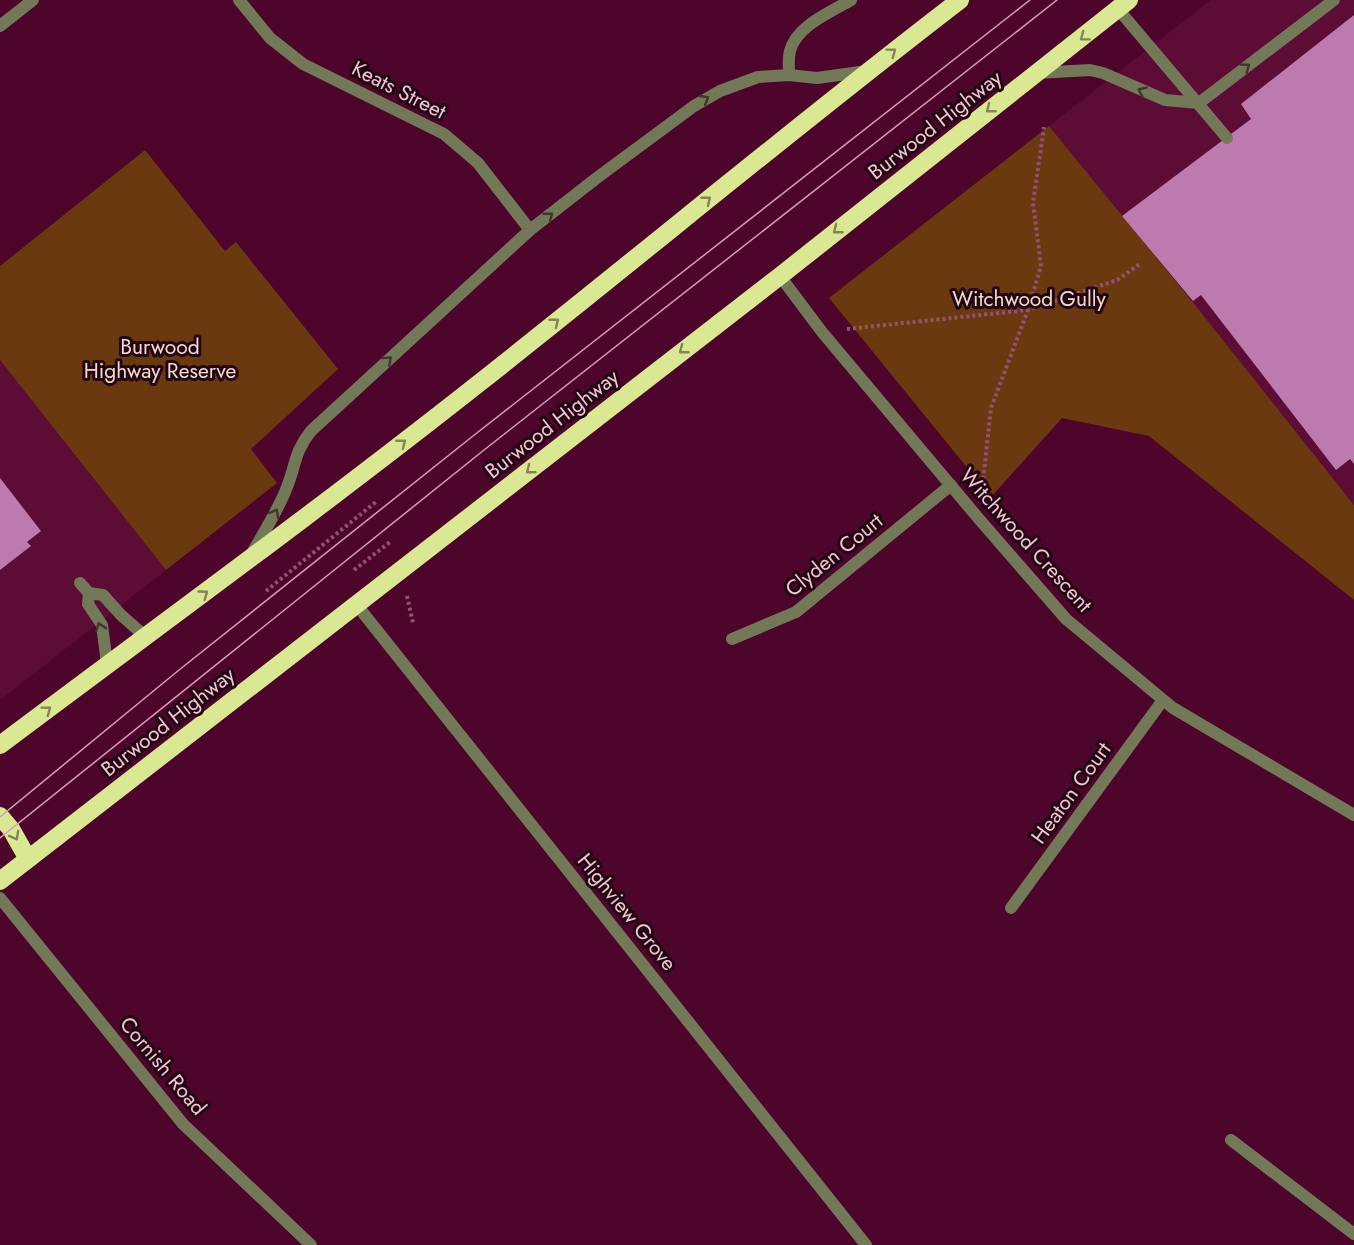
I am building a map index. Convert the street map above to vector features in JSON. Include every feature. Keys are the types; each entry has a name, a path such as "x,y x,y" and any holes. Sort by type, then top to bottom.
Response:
{"highway":[{"path":"0,745 245,563 472,389 868,70 960,0"},
{"name":"Burwood Highway","path":"0,881 780,276 1036,73 1119,3"},
{"path":"0,816 11,829 28,860"}],"street":[{"path":"0,26 33,0"},
{"name":"Keats Street","path":"239,0 270,38 303,64 444,134 478,163 531,230"},
{"path":"789,75 790,52 798,36 818,20 851,0"},
{"path":"1036,73 1090,70 1103,73 1165,99 1199,102 1334,0"},
{"path":"1119,3 1152,51 1199,102 1227,138"},
{"path":"245,563 278,508 297,452 311,431 531,230 643,143 710,96 745,80 772,75 817,78 868,70"},
{"name":"Witchwood Crescent","path":"780,276 822,332 979,519 1066,618 1173,708 1354,815"},
{"name":"Clyden Court","path":"732,639 796,612 951,485"},
{"path":"80,583 89,593 103,595 146,637"},
{"path":"89,593 88,604 102,625 107,664"},
{"name":"Highview Grove","path":"356,604 866,1245"},
{"name":"Heaton Court","path":"1011,908 1163,700"},
{"name":"Cornish Road","path":"0,898 183,1124 310,1245"},
{"path":"1231,1140 1354,1234"}],"path":[{"path":"979,519 991,408 1028,310 1041,266 1033,202 1044,127"},
{"path":"862,328 1028,310 1117,280 1140,263"},
{"path":"266,591 377,501"},
{"path":"354,570 390,542"},
{"path":"408,596 413,623"}],"shaded area":[{"path":"1211,0 1354,0 1354,505 1049,126"},
{"path":"0,360 166,570 0,700"}],"green space":[{"name":"Witchwood Gully","path":"1049,126 1354,505 1354,600 1149,436 1062,418 991,497 829,298"},
{"name":"Burwood Highway Reserve","path":"145,150 225,251 236,242 338,369 251,449 277,483 166,570 0,360 0,266"}],"building":[{"path":"1354,15 1354,464 1350,459 1336,470 1201,295 1193,301 1122,216 1251,119 1241,104"},
{"path":"0,478 41,531 27,542 31,546 0,570"}],"tram line":[{"path":"0,817 179,670 473,436 1030,0"},
{"path":"0,838 484,450 1057,0"}]}
